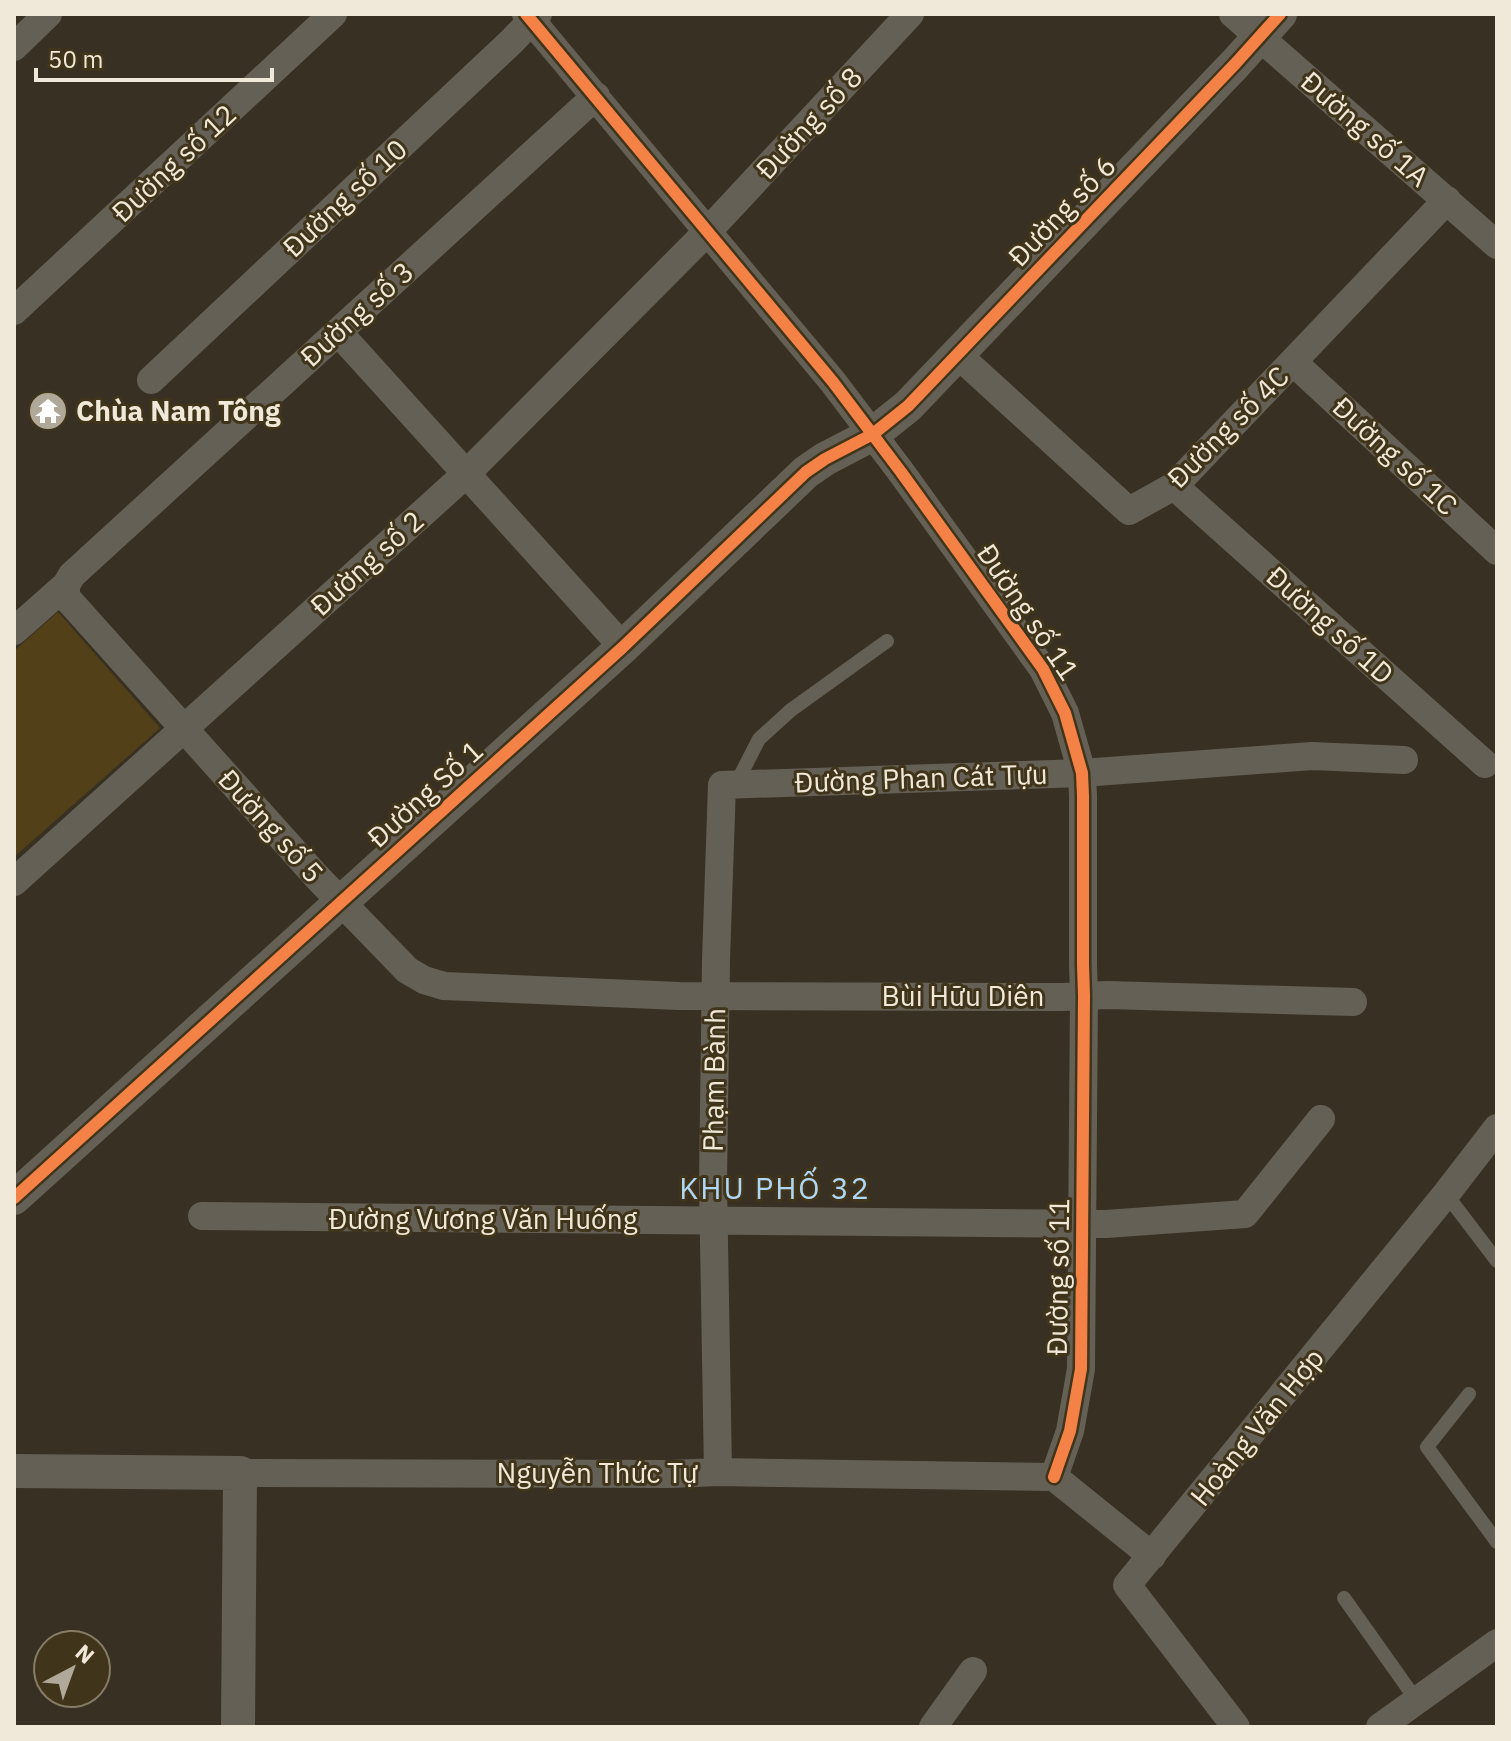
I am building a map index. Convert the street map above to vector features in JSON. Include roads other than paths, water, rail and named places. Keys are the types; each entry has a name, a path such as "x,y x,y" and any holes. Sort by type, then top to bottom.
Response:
{"street":[{"path":"14,47 48,14"},
{"name":"Đường số 12","path":"14,311 333,14"},
{"name":"Đường số 8","path":"708,231 910,14"},
{"name":"Đường số 1A","path":"1233,14 1270,25 1447,200 1497,245"},
{"name":"Đường số 11","path":"532,16 873,434 1043,669 1065,713 1082,773 1081,1369 1070,1431 1054,1477"},
{"name":"Đường số 10","path":"151,380 500,53 532,16"},
{"name":"Đường số 6","path":"873,434 908,406 958,355 1270,25"},
{"name":"Đường số 3","path":"14,631 596,96"},
{"name":"Đường số 4C","path":"958,355 1129,511 1174,486 1447,200"},
{"name":"Đường số 2","path":"14,882 466,474 708,231"},
{"path":"338,332 623,647"},
{"name":"Đường số 1C","path":"1293,362 1497,551"},
{"name":"Đường Số 1","path":"16,1192 623,647 806,472 873,434"},
{"name":"Đường số 1D","path":"1174,486 1491,769"},
{"name":"Đường số 5","path":"66,585 66,597 341,902 407,970 424,980 444,986 715,996"},
{"name":"Đường Phan Cát Tựu","path":"729,785 1082,773 1312,756 1404,760"},
{"name":"Phạm Bành","path":"718,1472 714,1221 715,996 729,785"},
{"name":"Bùi Hữu Diên","path":"715,996 1108,995 1353,1002"},
{"name":"Đường Vương Văn Huống","path":"202,1216 1106,1224 1245,1214 1321,1119"},
{"name":"Hoàng Văn Hợp","path":"1236,1727 1127,1585 1497,1128"},
{"name":"Nguyễn Thức Tự","path":"14,1471 718,1472 1054,1477"},
{"path":"238,1727 240,1473"},
{"path":"1054,1477 1152,1556"},
{"path":"1380,1727 1497,1643"},
{"path":"933,1727 973,1671"}],"lane":[{"path":"729,785 759,739 791,710 887,641"},
{"path":"1446,1194 1497,1261"},
{"path":"1469,1394 1427,1447 1497,1542"},
{"path":"1344,1598 1417,1701"}],"place":[{"name":"Chùa Nam Tông","path":"48,411"}],"district":[{"name":"KHU PHỐ 32","path":"775,1189"}]}
